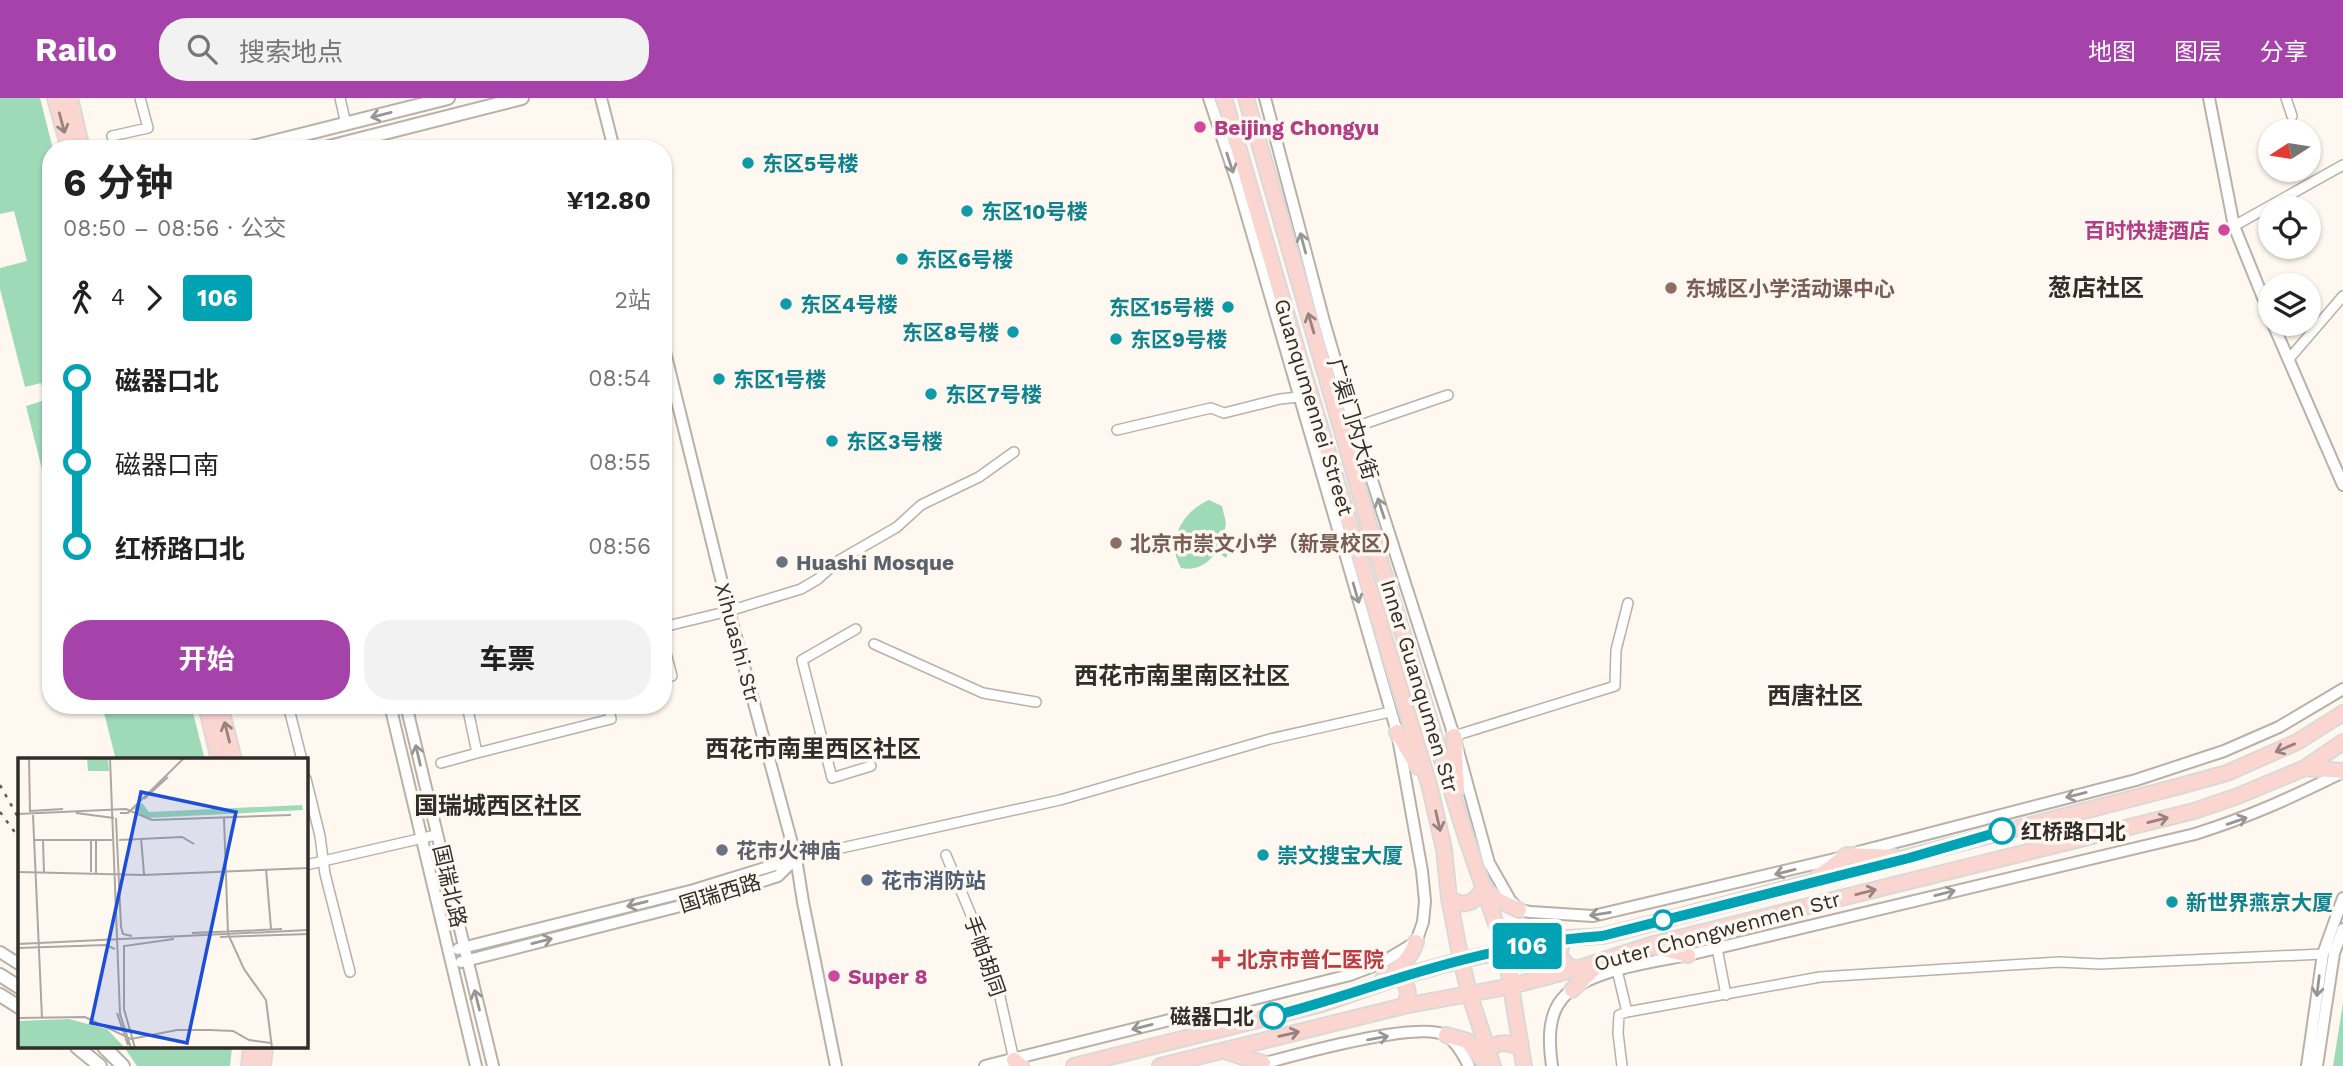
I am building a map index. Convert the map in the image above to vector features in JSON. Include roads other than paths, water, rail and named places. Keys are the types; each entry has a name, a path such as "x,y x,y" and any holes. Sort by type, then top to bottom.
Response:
{"main road":[{"path":"55,98 67,140"},
{"path":"70,98 80,140"},
{"path":"281,140 447,98"},
{"path":"368,140 522,98"},
{"name":"Guanqumennei Street","path":"1224,98 1308,387 1430,788 1444,849 1449,898 1461,961 1490,1062"},
{"name":"Inner Guanqumen Str","path":"1246,98 1369,525 1505,950 1524,1066"},
{"path":"1074,1066 1322,1004 1400,977 1461,961 1567,938 1602,936 2227,773 2297,742 2343,713"},
{"path":"208,714 219,758"},
{"path":"222,714 233,758"},
{"path":"1397,732 1430,788"},
{"path":"1454,736 1459,812"},
{"name":"Outer Chongwenmen Str","path":"1160,1066 1404,1006 1470,996 1512,986 1650,945 2205,807 2305,768 2343,742"},
{"path":"2305,768 2343,771"},
{"path":"1812,882 1847,855 1909,858"},
{"path":"1449,898 1458,904 1464,904 1479,897 1483,888 1496,899 1519,909"},
{"path":"1567,938 1559,955 1567,965 1576,969"},
{"path":"1366,989 1391,975 1405,962 1413,953 1416,942"},
{"path":"1650,945 1688,955"},
{"path":"1572,990 1603,960"},
{"path":"0,975 18,986"},
{"path":"1400,977 1408,989 1408,999 1404,1006"},
{"path":"0,995 18,1006"},
{"path":"1446,1035 1466,1041 1490,1062 1494,1045 1502,1042 1521,1048"},
{"path":"78,1048 100,1066"},
{"path":"104,1048 123,1066"},
{"path":"249,1066 251,1048"},
{"path":"263,1066 265,1048"},
{"path":"1222,1050 1257,1065"}],"street":[{"path":"113,140 112,136 148,128 140,98"},
{"path":"340,98 346,124"},
{"path":"601,98 612,140"},
{"path":"985,1066 1017,1063 1350,975 1381,963 1416,942 1423,922 1424,891 1397,732 1238,185 1209,98"},
{"name":"广渠门内大街","path":"1265,98 1325,325 1454,736 1489,863 1510,900 1519,909"},
{"path":"2209,98 2234,226 2258,285"},
{"path":"2286,98 2292,116"},
{"path":"2234,226 2343,165"},
{"path":"2288,360 2343,296"},
{"path":"2278,336 2343,485"},
{"name":"Xihuashi Str","path":"672,394 796,858 836,1066"},
{"path":"1355,426 1448,395"},
{"path":"1117,430 1211,408 1224,413 1299,397"},
{"path":"672,625 729,611 810,584 838,561 898,527 921,505 979,477 1014,452"},
{"path":"1454,736 1615,686 1616,650 1628,603"},
{"path":"856,629 803,660 832,778 871,766"},
{"path":"874,644 983,693 1036,702"},
{"path":"1519,909 1593,916 1847,855 2136,780 2211,755 2279,727 2343,690"},
{"path":"796,858 1060,800 1270,739 1390,712"},
{"path":"290,714 301,758"},
{"name":"国瑞北路","path":"392,714 476,1066"},
{"name":"国瑞北路","path":"408,714 493,1066"},
{"path":"469,714 477,753"},
{"path":"441,763 611,719 610,714"},
{"path":"1552,1066 1551,1026 1556,1008 1563,997 1594,978 1617,970 2195,834 2280,804 2343,771"},
{"path":"308,788 350,972"},
{"path":"2105,833 2106,854"},
{"path":"308,865 436,835"},
{"name":"手帕胡同","path":"946,855 994,970 1017,1063"},
{"name":"国瑞西路","path":"449,951 694,890 796,858"},
{"name":"国瑞西路","path":"452,964 700,901 778,876 796,858"},
{"path":"2307,1066 2323,954 2343,898"},
{"path":"2317,1066 2334,953 2343,929"},
{"path":"1717,948 1726,995"},
{"path":"0,952 18,963"},
{"path":"1622,1066 1619,1015 1820,977 2059,962 2100,964 2323,954"},
{"path":"1617,970 1627,1012"},
{"path":"1257,1065 1323,1048 1411,1032 1429,1032 1446,1035 1464,1054 1469,1066"}],"railway":[{"path":"0,785 18,817"},
{"path":"0,812 18,837"}],"place":[{"name":"Beijing Chongyu","path":"1200,127"},
{"name":"东区5号楼","path":"748,163"},
{"name":"东区10号楼","path":"967,211"},
{"name":"百时快捷酒店","path":"2224,230"},
{"name":"东区6号楼","path":"902,259"},
{"name":"东城区小学活动课中心","path":"1671,288"},
{"name":"东区4号楼","path":"786,304"},
{"name":"东区15号楼","path":"1228,307"},
{"name":"东区8号楼","path":"1013,332"},
{"name":"东区9号楼","path":"1116,339"},
{"name":"东区1号楼","path":"719,379"},
{"name":"东区7号楼","path":"931,394"},
{"name":"东区3号楼","path":"832,441"},
{"name":"北京市崇文小学（新景校区）","path":"1116,543"},
{"name":"Huashi Mosque","path":"782,562"},
{"name":"红桥路口北","path":"2002,831"},
{"name":"花市火神庙","path":"722,850"},
{"name":"崇文搜宝大厦","path":"1263,855"},
{"name":"花市消防站","path":"867,880"},
{"name":"新世界燕京大厦","path":"2172,902"},
{"name":"北京市普仁医院","path":"1221,959"},
{"name":"Super 8","path":"834,976"},
{"name":"磁器口北","path":"1273,1016"}],"district":[{"name":"葱店社区","path":"2096,288"},
{"name":"西花市南里南区社区","path":"1182,676"},
{"name":"西唐社区","path":"1815,696"},
{"name":"西花市南里西区社区","path":"813,749"},
{"name":"国瑞城西区社区","path":"498,806"}]}
